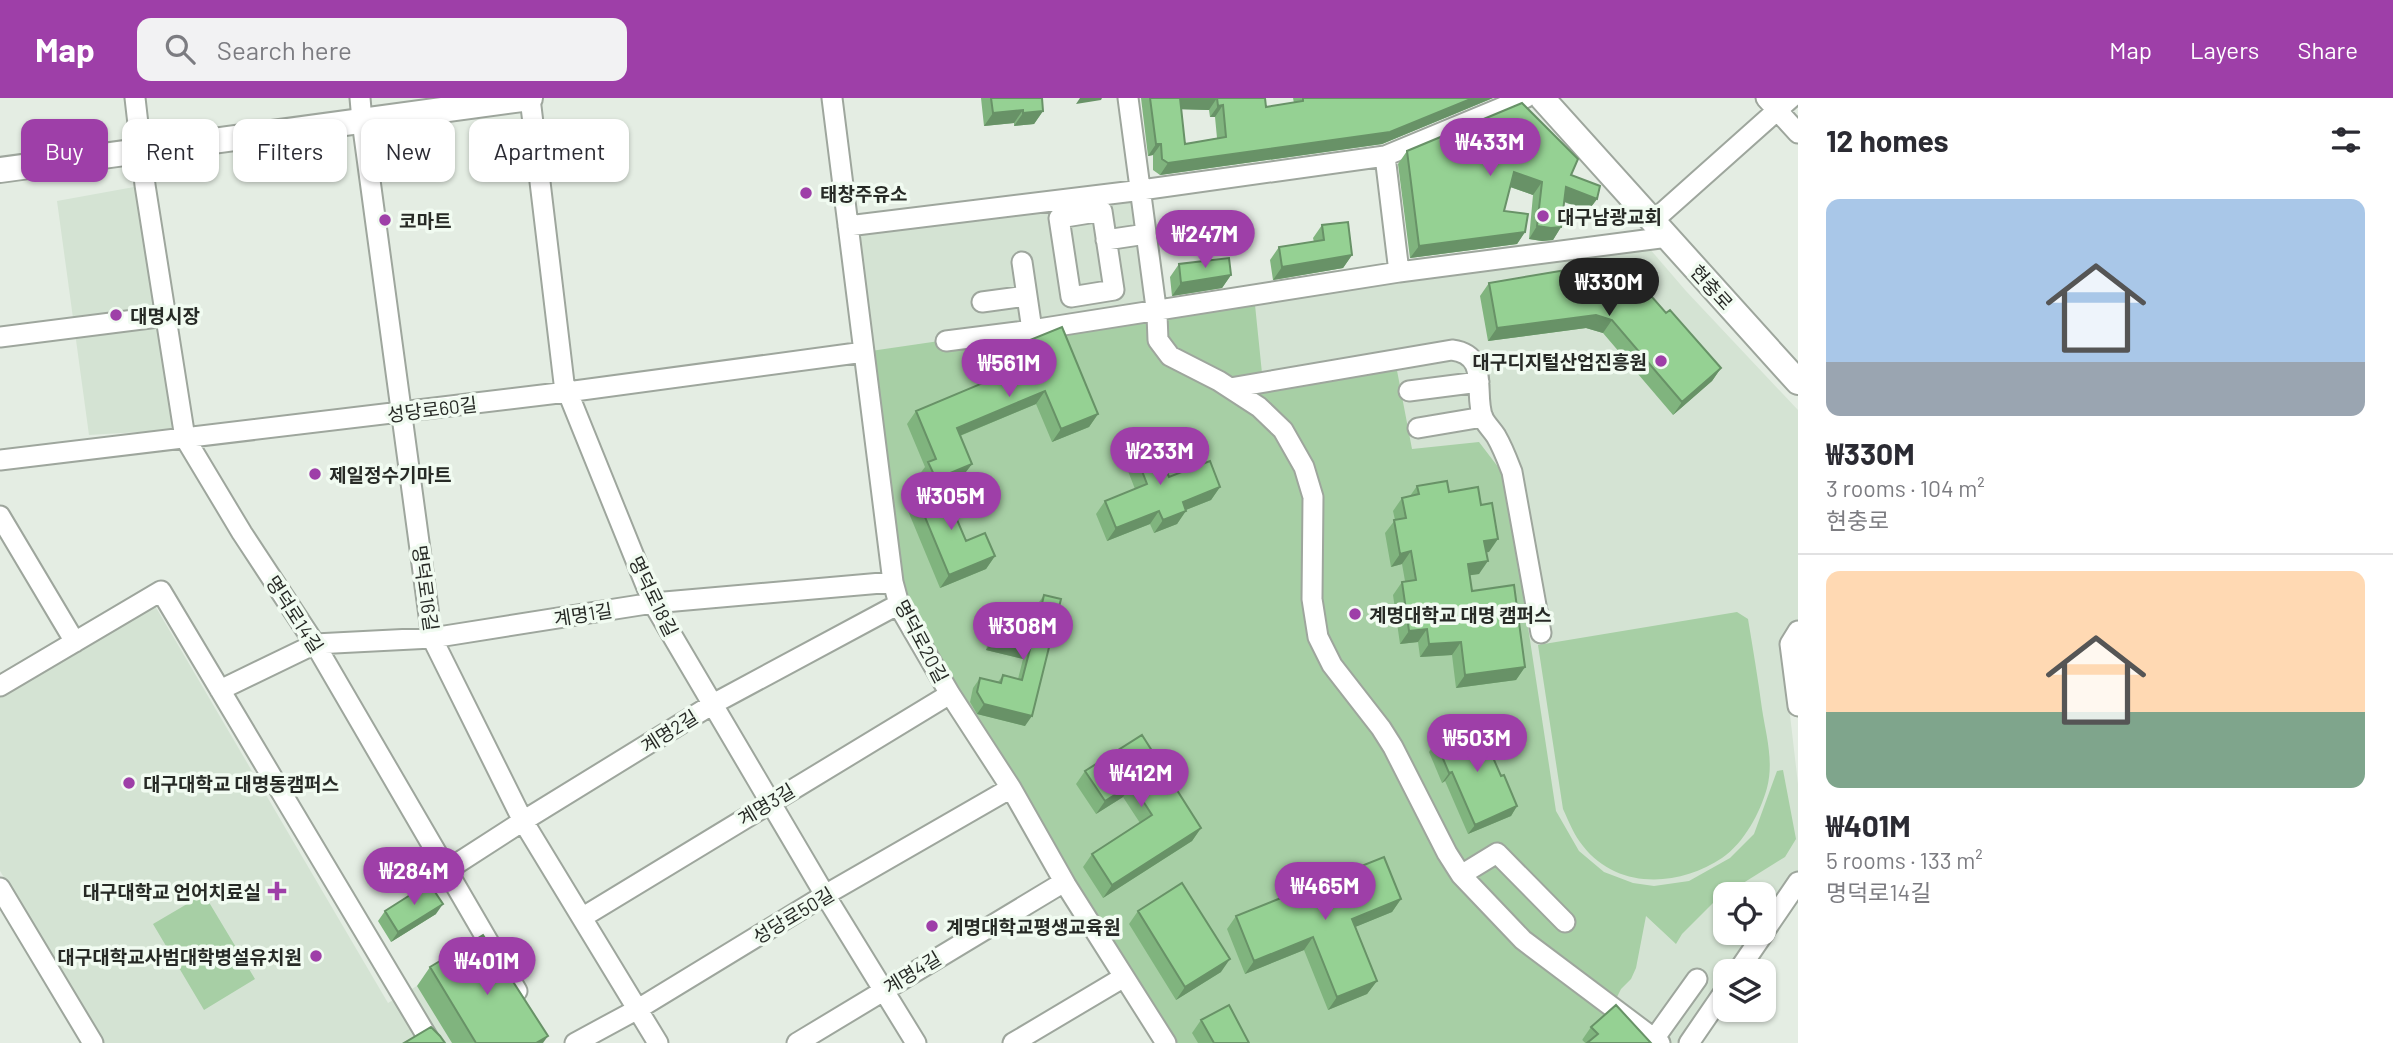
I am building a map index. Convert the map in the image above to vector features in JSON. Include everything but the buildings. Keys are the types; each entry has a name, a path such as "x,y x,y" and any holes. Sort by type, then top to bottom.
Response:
{"main road":[{"path":"219,136 361,109 530,98"},
{"name":"현충로","path":"1542,98 1798,382"},
{"path":"0,170 122,153"}],"street":[{"name":"명덕로14길","path":"135,98 137,119"},
{"name":"명덕로18길","path":"530,98 564,383 653,603 825,895 916,1043"},
{"name":"명덕로20길","path":"832,98 893,582 899,604 950,694 1011,788 1064,882 1166,1043"},
{"path":"1128,98 1158,341 1170,356 1259,407 1283,430 1304,467 1313,497 1312,600 1318,637 1332,665 1387,738 1461,875 1523,940 1657,1041 1697,979"},
{"path":"848,226 1141,190 1385,156 1525,98"},
{"path":"946,341 1156,313 1661,229 1778,102 1798,133"},
{"name":"명덕로16길","path":"361,109 432,638 523,821 658,1043"},
{"path":"1385,156 1399,272"},
{"name":"명덕로14길","path":"145,182 185,438 242,533 315,644 528,1009"},
{"path":"1102,211 1106,240 1114,290 1071,297 1059,218 1102,211"},
{"path":"1106,240 1146,234"},
{"path":"1022,262 1032,330"},
{"path":"982,302 1027,296"},
{"path":"0,337 166,316"},
{"path":"1230,388 1452,350 1463,352 1474,360 1483,417 1504,450 1512,472 1541,633"},
{"name":"성당로60길","path":"0,460 401,413 864,352"},
{"path":"1409,391 1479,382"},
{"path":"1418,428 1483,417"},
{"path":"1,520 75,642"},
{"name":"계명1길","path":"315,644 432,638 653,603 893,582"},
{"path":"0,686 161,591 432,1043"},
{"name":"계명2길","path":"447,870 713,704 899,604"},
{"path":"1798,631 1790,644 1798,706"},
{"path":"220,690 315,644"},
{"name":"계명3길","path":"583,917 950,694"},
{"name":"성당로50길","path":"575,1043 638,1009 825,895 1011,788"},
{"path":"1461,875 1497,853 1565,922"},
{"name":"계명4길","path":"797,1043 1064,882"},
{"path":"1776,915 1798,882"},
{"path":"0,888 93,1043"},
{"path":"1013,1043 1124,977"},
{"path":"1689,1043 1713,1008"}],"shaded area":[{"name":"대명시장","path":"145,185 173,430 89,435 57,201"},
{"name":"계명대학교 대명 캠퍼스","path":"1135,196 1152,313 1459,272 1553,263 1625,248 1649,248 1798,410 1798,621 1781,637 1798,784 1798,874 1776,905 1776,882 1713,882 1713,945 1747,945 1738,959 1713,959 1713,993 1677,1043 1177,1043 909,607 858,237 863,233"},
{"name":"대구대학교 대명동캠퍼스","path":"154,604 388,1003 476,951 535,1043 104,1043 0,871 0,695"}],"green space":[{"name":"계명대학교 대명 캠퍼스","path":"1254,295 1263,383 1395,360 1412,449 1479,442 1505,476 1556,811 1579,851 1604,872 1633,883 1654,886 1689,881 1730,858 1754,834 1777,771 1783,770 1796,839 1785,857 1745,882 1713,882 1713,903 1682,934 1676,944 1646,916 1636,968 1631,979 1621,989 1607,1017 1582,1040 1585,1043 1166,1043 899,604 864,352"},
{"path":"1737,612 1748,619 1770,758 1767,788 1760,807 1744,836 1730,852 1705,868 1668,879 1631,877 1613,871 1583,846 1563,809 1538,645"},
{"path":"204,894 255,979 204,1010 153,924"}],"place":[{"name":"태창주유소","path":"806,193"},
{"name":"대구남광교회","path":"1543,216"},
{"name":"코마트","path":"385,220"},
{"name":"대명시장","path":"116,315"},
{"name":"대구디지털산업진흥원","path":"1661,361"},
{"name":"제일정수기마트","path":"315,474"},
{"name":"계명대학교 대명 캠퍼스","path":"1355,614"},
{"name":"대구대학교 대명동캠퍼스","path":"129,783"},
{"name":"대구대학교 언어치료실","path":"277,891"},
{"name":"계명대학교평생교육원","path":"932,926"},
{"name":"대구대학교사범대학병설유치원","path":"316,956"}]}
